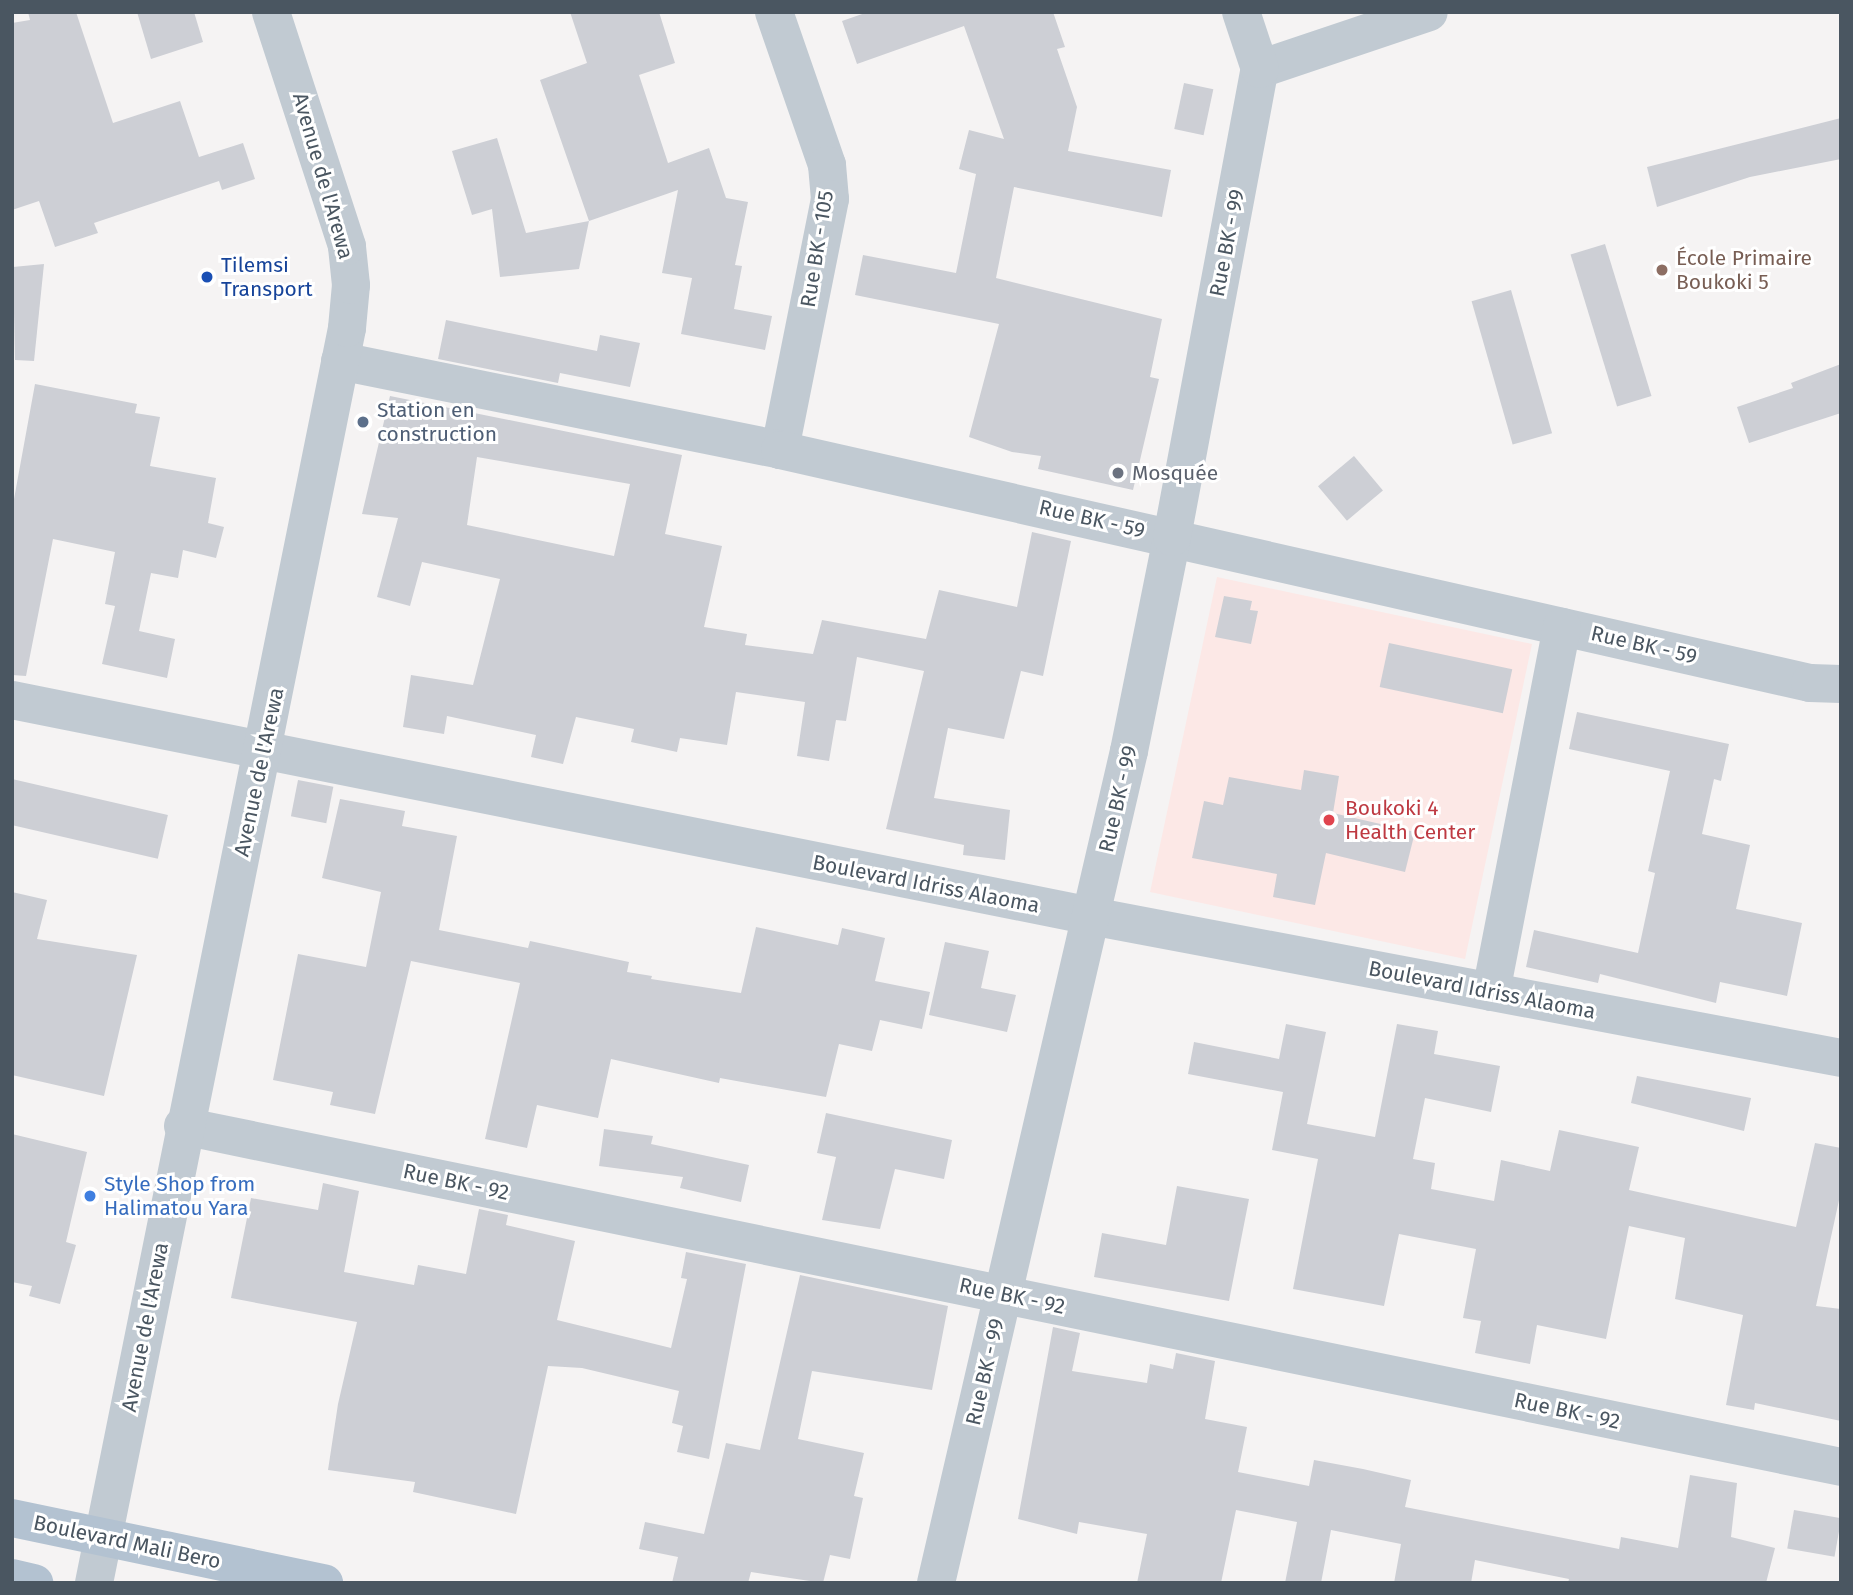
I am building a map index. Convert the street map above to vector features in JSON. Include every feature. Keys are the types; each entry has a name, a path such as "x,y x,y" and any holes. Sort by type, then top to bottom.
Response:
{"main road":[{"name":"Boulevard Mali Bero","path":"12,1518 324,1583"},
{"path":"12,1578 34,1583"}],"street":[{"name":"Avenue de l'Arewa","path":"94,1583 183,1126 263,753 340,361 351,285 347,246 271,12"},
{"name":"Rue BK - 105","path":"774,12 827,164 830,199 780,450"},
{"name":"Rue BK - 99","path":"936,1583 1091,916 1172,537 1260,69 1241,12"},
{"path":"1260,69 1429,12"},
{"name":"Rue BK - 59","path":"340,361 780,450 1810,683 1841,684"},
{"path":"1491,992 1562,626"},
{"name":"Boulevard Idriss Alaoma","path":"12,700 263,753 1091,916 1841,1058"},
{"name":"Rue BK - 92","path":"183,1126 1841,1467"}],"shaded area":[{"name":"Boukoki 4 Health Center","path":"1217,577 1532,644 1465,959 1150,892"}],"building":[{"path":"28,12 76,12 113,123 180,101 199,157 243,143 255,179 222,190 219,181 94,223 98,233 55,247 39,201 12,210 12,23 30,20"},
{"path":"137,12 194,12 203,42 151,59"},
{"path":"570,12 659,12 675,63 639,75 668,163 709,148 726,198 748,202 735,265 742,266 734,309 772,316 765,350 681,334 692,278 662,273 678,190 589,221 540,80 587,63"},
{"path":"868,12 1053,12 1065,47 1057,49 1077,107 1068,151 1171,170 1162,217 1014,187 996,278 1162,319 1150,377 1159,379 1133,490 1038,469 1041,456 1012,452 969,437 999,324 855,295 863,255 956,273 976,174 959,169 969,130 1004,139 964,26 857,64 842,21"},
{"path":"1184,83 1213,89 1204,135 1174,129"},
{"path":"1841,118 1841,159 1750,177 1657,207 1647,167"},
{"path":"497,138 526,233 589,221 579,269 500,277 492,209 472,215 452,151"},
{"path":"1605,244 1651,396 1617,407 1571,255"},
{"path":"44,264 34,361 15,360 13,267"},
{"path":"1511,290 1552,433 1513,445 1472,301"},
{"path":"446,320 597,351 600,335 640,343 630,387 560,373 558,383 438,359"},
{"path":"1841,364 1841,413 1749,443 1737,407 1793,388 1791,383"},
{"path":"35,384 137,404 135,413 160,417 150,466 216,478 208,523 224,527 216,558 183,550 178,578 151,573 139,631 175,639 167,678 102,664 115,606 105,604 115,552 53,539 26,676 12,675 12,510"},
{"path":"390,396 682,455 665,534 722,546 704,627 747,634 745,645 813,654 822,620 926,639 939,590 1017,607 1032,532 1071,541 1043,676 1021,671 1004,739 948,728 934,798 1010,810 1005,860 963,855 964,845 886,829 924,671 857,657 846,721 836,720 829,761 797,756 805,702 736,692 727,745 680,738 677,752 631,742 634,729 576,717 563,764 531,757 536,735 447,716 444,734 403,727 411,675 473,685 500,579 422,562 410,606 377,597 398,518 362,514","holes":["477,457 630,484 614,556 467,525"]},
{"path":"1354,456 1383,490 1347,521 1318,486"},
{"path":"1224,596 1252,601 1250,610 1258,611 1251,644 1215,637"},
{"path":"1389,643 1512,669 1503,713 1380,687"},
{"path":"1577,712 1729,744 1721,781 1714,779 1702,834 1750,845 1736,909 1802,923 1787,996 1720,982 1716,1003 1600,974 1598,983 1526,967 1534,930 1638,953 1655,873 1648,871 1670,771 1569,749"},
{"path":"1304,770 1339,776 1333,813 1415,832 1405,872 1326,853 1315,905 1273,897 1277,874 1192,858 1204,801 1223,805 1229,777 1301,790"},
{"path":"12,779 168,815 158,859 12,825"},
{"path":"298,780 333,787 326,823 291,816"},
{"path":"340,799 405,811 402,826 457,836 439,930 528,948 530,941 629,962 627,972 652,976 651,979 741,993 756,927 838,945 842,928 885,938 875,981 930,992 922,1029 880,1020 872,1051 839,1044 826,1097 720,1078 719,1083 611,1059 598,1118 537,1105 527,1148 485,1139 520,983 411,961 375,1114 330,1105 333,1092 273,1080 298,954 366,967 381,892 322,878"},
{"path":"12,892 47,900 37,939 137,955 104,1096 12,1075"},
{"path":"945,942 989,951 981,988 1016,995 1007,1032 929,1015"},
{"path":"1286,1024 1326,1032 1307,1124 1375,1137 1397,1024 1438,1031 1434,1054 1500,1066 1491,1112 1425,1098 1413,1159 1435,1163 1431,1189 1494,1201 1501,1160 1550,1171 1559,1130 1639,1147 1629,1190 1796,1227 1815,1143 1841,1148 1841,1191 1816,1306 1841,1309 1841,1421 1755,1403 1754,1410 1726,1405 1743,1315 1675,1299 1685,1238 1629,1226 1606,1339 1537,1325 1530,1364 1475,1353 1481,1321 1463,1318 1476,1249 1399,1234 1384,1306 1293,1289 1318,1159 1272,1150 1283,1092 1188,1074 1194,1042 1279,1059"},
{"path":"1637,1076 1751,1098 1744,1131 1631,1103"},
{"path":"826,1113 952,1140 944,1179 895,1169 880,1229 822,1220 836,1157 817,1153"},
{"path":"604,1129 653,1136 651,1144 749,1165 741,1202 680,1188 683,1177 599,1166"},
{"path":"12,1134 87,1152 66,1242 76,1245 60,1304 29,1296 32,1286 12,1282"},
{"path":"323,1183 359,1191 344,1272 414,1285 418,1265 466,1274 479,1209 508,1215 506,1225 575,1241 557,1320 671,1348 687,1279 681,1278 686,1252 746,1264 709,1459 677,1452 683,1426 672,1423 679,1391 582,1368 548,1366 516,1514 413,1492 415,1482 328,1470 338,1404 357,1322 231,1298 251,1198 318,1210"},
{"path":"1177,1186 1249,1199 1229,1301 1094,1277 1102,1233 1166,1245"},
{"path":"800,1275 948,1306 932,1390 812,1371 798,1439 864,1453 854,1496 863,1498 850,1559 830,1555 823,1583 751,1572 748,1583 672,1583 678,1557 639,1549 645,1522 704,1534 726,1443 760,1450"},
{"path":"1053,1327 1080,1333 1072,1371 1147,1383 1150,1364 1173,1369 1176,1353 1215,1361 1205,1419 1247,1427 1238,1472 1309,1486 1314,1460 1363,1469 1411,1480 1405,1507 1619,1549 1621,1537 1678,1548 1690,1475 1737,1483 1731,1537 1775,1548 1766,1583 1568,1583 1569,1579 1475,1560 1471,1583 1394,1583 1401,1544 1331,1530 1321,1583 1285,1583 1297,1522 1236,1510 1221,1583 1137,1583 1147,1534 1079,1522 1077,1534 1018,1519"},
{"path":"1794,1510 1841,1518 1834,1557 1787,1548"}],"place":[{"name":"École Primaire Boukoki 5","path":"1662,270"},
{"name":"Tilemsi Transport","path":"207,277"},
{"name":"Station en construction","path":"363,422"},
{"name":"Mosquée","path":"1118,473"},
{"name":"Boukoki 4 Health Center","path":"1329,820"},
{"name":"Style Shop from Halimatou Yara","path":"90,1196"}]}
